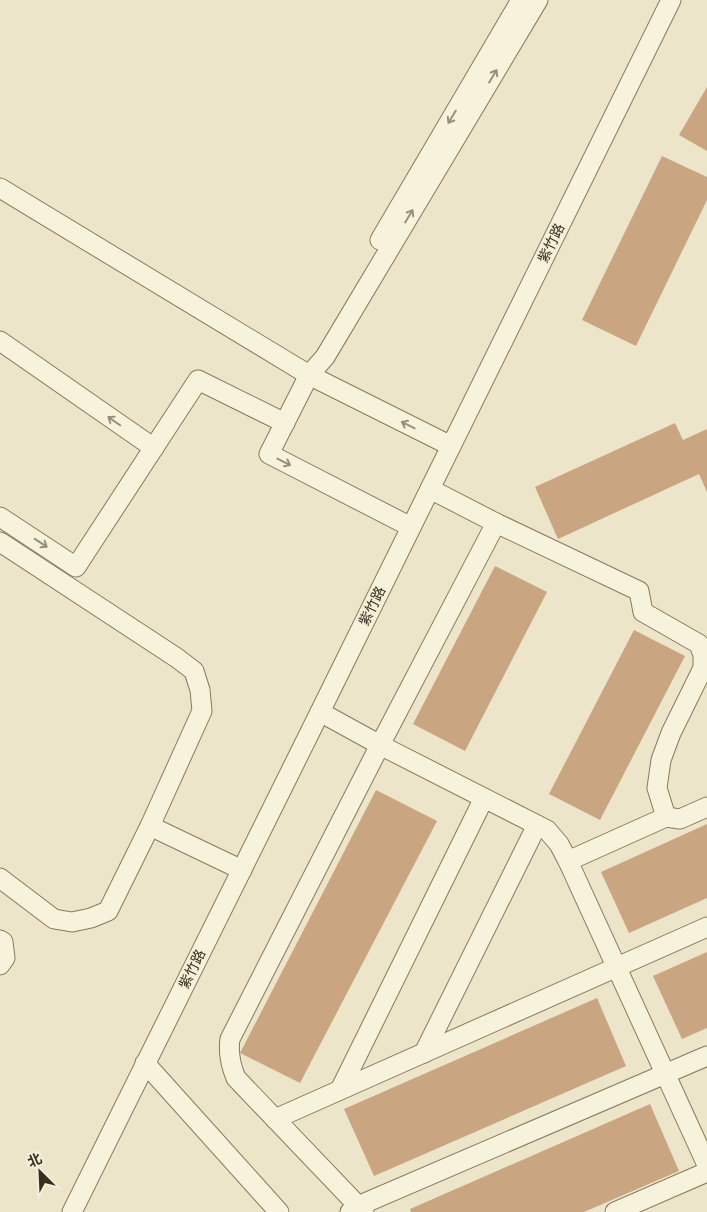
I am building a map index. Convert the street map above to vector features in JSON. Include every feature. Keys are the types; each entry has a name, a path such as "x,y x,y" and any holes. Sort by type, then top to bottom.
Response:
{"street":[{"path":"411,527 269,454 309,375 316,350 522,0"},
{"path":"309,375 325,357 538,0"},
{"name":"紫竹路","path":"72,1212 671,0"},
{"path":"0,188 309,375 451,446"},
{"path":"0,341 154,448"},
{"path":"0,517 76,567 198,380 285,423"},
{"path":"430,489 496,523 639,591 643,612 699,644 703,655 703,668 671,733 661,760 657,788 666,817"},
{"path":"496,523 230,1039 228,1050 230,1063 236,1078 357,1210 707,1056"},
{"path":"0,542 194,671 200,690 202,711 150,826 108,911 91,918 72,922 54,919 0,878"},
{"path":"320,712 546,830 558,844 568,861 707,1164"},
{"path":"340,1090 484,798"},
{"path":"568,861 666,817 680,819 707,807"},
{"path":"424,1053 536,825"},
{"path":"150,826 242,870"},
{"path":"275,1119 707,927"},
{"path":"0,940 3,942 5,958 0,964"},
{"path":"145,1063 279,1212"},
{"path":"615,1212 707,1172"}],"building":[{"path":"707,87 707,151 679,135"},
{"path":"662,156 707,177 707,200 636,346 582,320"},
{"path":"675,423 683,440 707,429 707,492 699,474 558,539 535,487"},
{"path":"495,566 547,592 465,751 413,724"},
{"path":"634,630 685,656 600,820 549,794"},
{"path":"376,790 437,821 300,1083 240,1053"},
{"path":"707,824 707,898 629,933 601,872"},
{"path":"707,952 707,1028 682,1039 653,976"},
{"path":"597,998 626,1066 374,1176 344,1109"},
{"path":"650,1104 679,1171 584,1212 411,1212 410,1209"}]}
